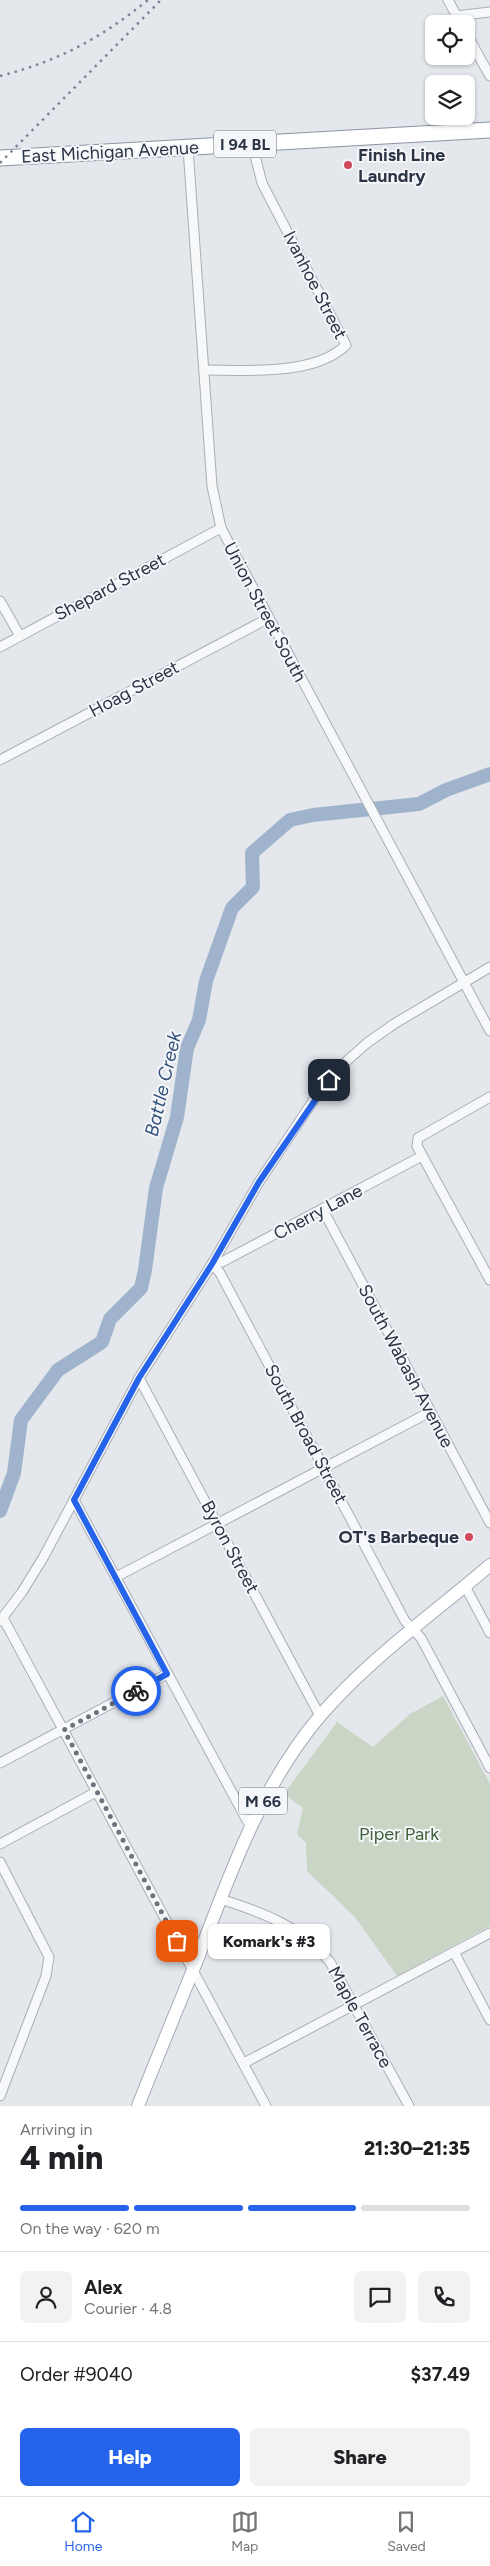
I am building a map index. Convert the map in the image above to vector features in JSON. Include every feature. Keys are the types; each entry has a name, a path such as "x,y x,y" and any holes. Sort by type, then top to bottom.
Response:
{"highway":[{"name":"East Michigan Avenue","path":"0,158 490,130"}],"main road":[{"name":"M 66","path":"138,2106 250,1826 281,1769 320,1716 359,1676 490,1565"}],"street":[{"path":"448,0 456,15"},
{"path":"475,16 490,12"},
{"path":"475,49 490,76"},
{"name":"Ivanhoe Street","path":"204,370 244,370 307,366 340,351 346,345 262,183 252,144"},
{"name":"Union Street South","path":"188,148 212,486 221,528 267,618 490,1031"},
{"name":"Shepard Street","path":"0,647 221,528"},
{"path":"0,601 20,636"},
{"name":"Hoag Street","path":"0,760 267,618"},
{"path":"266,2106 64,1730 2,1619 43,1558 139,1378 212,1264 259,1182 319,1092 340,1067 394,1024 490,966"},
{"path":"490,1097 418,1138 417,1146 490,1280"},
{"name":"Cherry Lane","path":"212,1264 222,1262 422,1156"},
{"name":"South Wabash Avenue","path":"323,1210 490,1523"},
{"name":"South Broad Street","path":"212,1264 220,1273 405,1621 421,1638 490,1768"},
{"name":"Byron Street","path":"139,1378 320,1716"},
{"path":"116,1578 430,1412"},
{"path":"74,1500 250,1826"},
{"path":"465,1586 490,1633"},
{"path":"0,1763 167,1674"},
{"path":"0,1844 96,1792"},
{"path":"0,1862 50,1957 46,1976 0,2096"},
{"name":"Maple Terrace","path":"220,1899 288,1925 302,1933 330,1962 408,2106"},
{"path":"244,2063 490,1933"},
{"path":"454,1952 490,2020"}],"green space":[{"name":"Piper Park","path":"443,1696 490,1784 490,1926 397,1976 355,1917 307,1871 306,1843 297,1834 303,1808 284,1794 337,1722 373,1747 410,1714"}],"waterway":[{"name":"Battle Creek","path":"0,1511 14,1473 21,1420 58,1370 102,1342 110,1319 141,1288 156,1188 177,1117 187,1048 199,1020 206,981 232,908 253,887 252,853 290,820 313,815 419,804 446,790 490,774"}],"railway":[{"path":"0,76 41,63 78,47 131,14 148,0"},
{"path":"0,163 161,0"}],"way so far":[{"path":"136,1691 64,1730 177,1941"}],"place":[{"name":"Finish Line Laundry","path":"348,165"},
{"name":"OT's Barbeque","path":"469,1537"},
{"name":"Komark's #3","path":"177,1941"}],"route":[{"path":"136,1691 167,1674 74,1500 139,1378 212,1264 259,1182 329,1080"}]}
